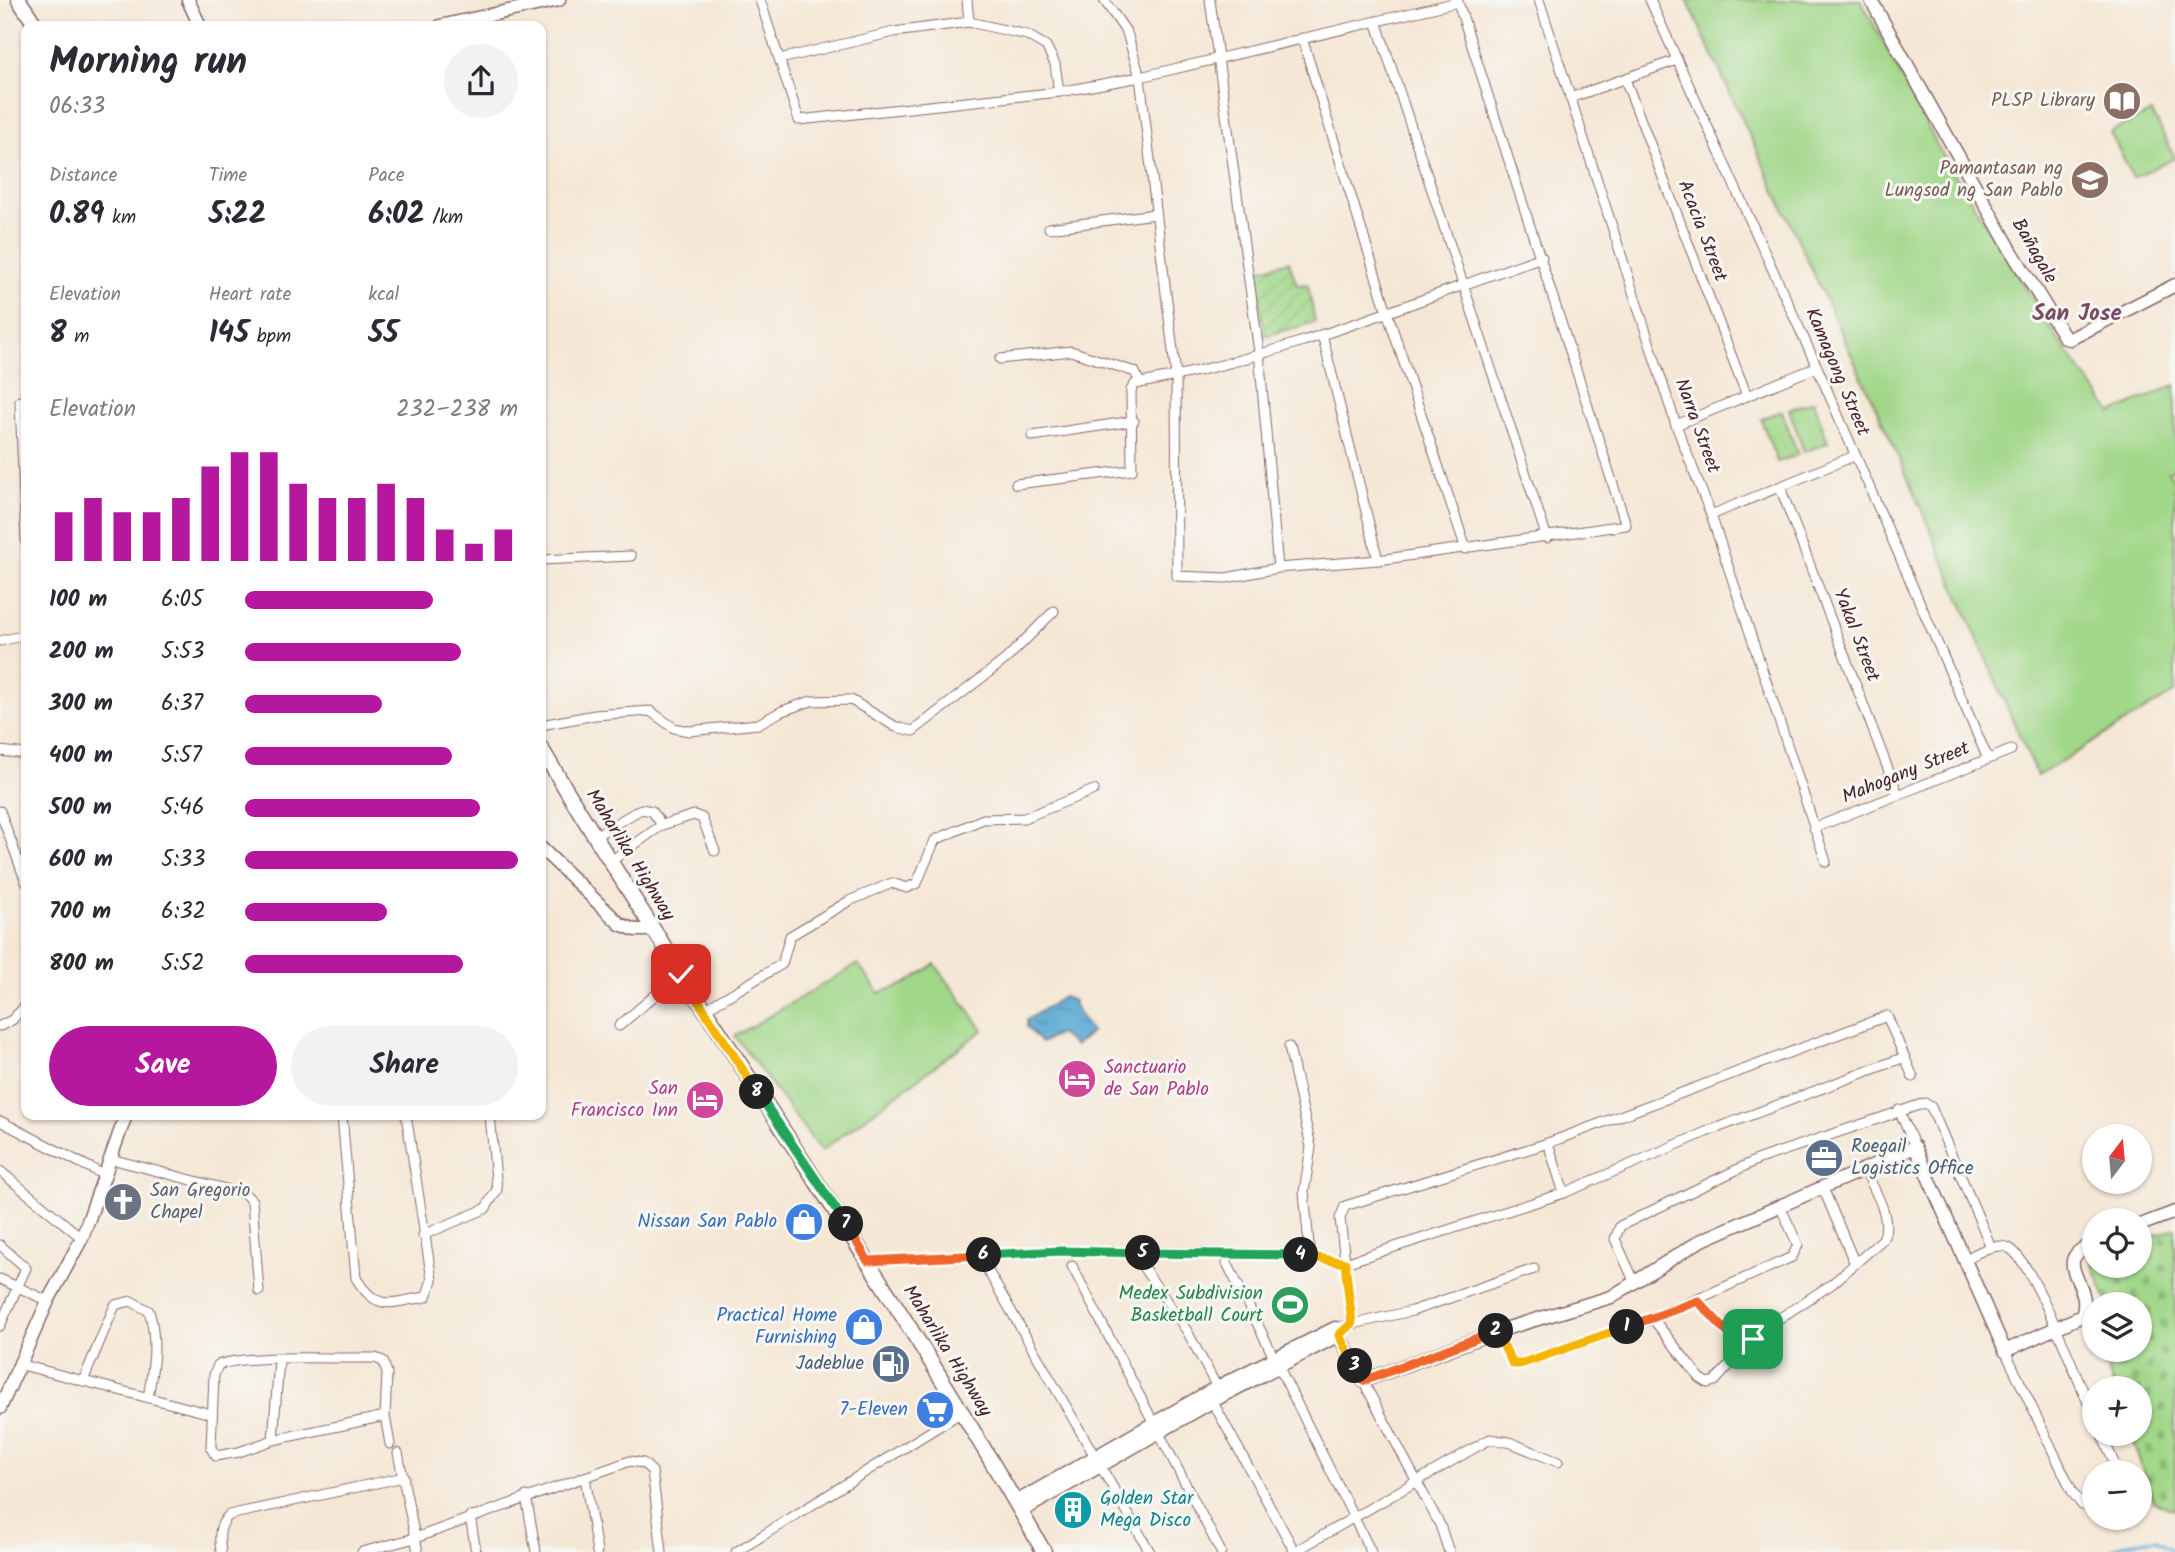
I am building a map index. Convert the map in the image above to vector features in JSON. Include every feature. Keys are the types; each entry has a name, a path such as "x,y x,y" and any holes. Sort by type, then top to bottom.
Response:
{"main road":[{"path":"19,0 33,21"},
{"name":"Maharlika Highway","path":"546,756 681,974 868,1261 962,1412 1044,1552"}],"street":[{"path":"188,0 198,21"},
{"path":"463,21 559,0"},
{"path":"760,0 799,120 1059,92 1140,77 1458,2 1542,257 1626,526 1378,560 1278,568 1226,578 1177,576 1176,376 1140,77 1127,33 1104,0"},
{"path":"967,0 969,22"},
{"path":"1209,0 1220,58 1259,352 1278,568"},
{"name":"Narra Street","path":"1539,0 1676,425 1711,515 1826,862"},
{"name":"Kamagong Street","path":"1650,0 1817,367 1988,759"},
{"name":"Bañagale","path":"1871,0 2006,241 2065,338 2070,339 2175,285"},
{"path":"1376,21 1548,538"},
{"path":"780,59 894,32 969,22 1027,36 1046,46 1055,64 1059,92"},
{"path":"1302,38 1387,312 1466,549"},
{"path":"1570,98 1677,60"},
{"name":"Acacia Street","path":"1625,79 1747,396"},
{"path":"1049,228 1155,214"},
{"path":"1016,484 1132,470 1134,421 1131,390 1135,384 1176,376 1322,334 1542,257"},
{"path":"1322,334 1378,560"},
{"path":"1000,359 1071,352 1135,372 1140,383"},
{"path":"1676,425 1817,367"},
{"path":"1032,436 1134,421"},
{"path":"1711,515 1854,456"},
{"name":"Yakal Street","path":"1780,487 1898,795"},
{"path":"546,560 631,556"},
{"path":"546,724 595,715 650,711 674,728 690,731 758,724 782,710 811,701 851,700 896,727 913,731 1006,659 1054,611"},
{"path":"0,641 21,636"},
{"name":"Mahogany Street","path":"1814,828 2011,750"},
{"path":"0,751 21,753"},
{"path":"704,1010 782,964 790,936 849,901 892,883 907,888 917,883 935,840 984,819 1024,818 1094,790"},
{"path":"595,836 641,808 652,811 662,825"},
{"path":"0,811 21,868"},
{"path":"611,861 662,825 694,815 702,818 715,851"},
{"path":"546,853 620,924 635,930 653,930"},
{"path":"619,1026 681,974"},
{"path":"0,1026 12,1020 21,1010"},
{"path":"1449,1552 1440,1525 1363,1381 1343,1328 1345,1263 1340,1218 1345,1206 1548,1143 1887,1016 1913,1077"},
{"path":"1289,1047 1311,1147 1304,1192 1310,1255"},
{"path":"868,1261 1061,1251 1310,1255 1345,1263 1564,1193 1706,1132 1905,1057"},
{"path":"1634,1283 1615,1239 1620,1226 1759,1159 1925,1103 1931,1107 1991,1247"},
{"path":"1899,1110 2005,1351 2073,1493 2082,1505"},
{"path":"0,1408 22,1365 48,1301 82,1238 124,1120"},
{"path":"342,1120 356,1279 368,1297 384,1303 426,1297 432,1280 407,1120"},
{"path":"423,1235 485,1209 497,1190 490,1120"},
{"path":"0,1121 104,1175"},
{"path":"1548,1143 1564,1193"},
{"path":"1363,1381 1498,1331 1611,1297 1700,1241 1915,1147"},
{"path":"111,1159 245,1194 252,1201 259,1291"},
{"path":"1653,1319 1681,1359 1708,1383 1715,1381 1745,1351 1760,1331 1832,1284 1883,1239 1887,1230 1886,1220 1866,1170"},
{"path":"0,1171 82,1238"},
{"path":"1823,1188 1855,1264"},
{"path":"1498,1331 1509,1360 1513,1364 1520,1364 1698,1301 1792,1257 1798,1245 1780,1206"},
{"path":"2152,1221 2175,1212"},
{"path":"0,1245 26,1268 0,1326"},
{"path":"1964,1260 1991,1247 2004,1246 2018,1255 2033,1280 2082,1390"},
{"path":"2005,1351 2082,1317 2084,1297 2072,1264 2073,1256 2082,1248"},
{"path":"1227,1263 1371,1552"},
{"path":"1072,1266 1221,1552"},
{"path":"1143,1267 1187,1331 1215,1395 1294,1552 1490,1439 1509,1442 1558,1462"},
{"path":"1019,1507 1215,1395 1343,1328 1412,1311 1534,1269"},
{"path":"988,1271 1150,1552"},
{"path":"0,1279 48,1301"},
{"path":"83,1381 115,1305 131,1301 149,1311 154,1328 155,1354 148,1398"},
{"path":"1698,1301 1745,1351"},
{"path":"385,1416 273,1440 239,1452 216,1455 211,1448 214,1375 218,1365 227,1362 279,1360 375,1358 383,1361 387,1373 385,1416 390,1444"},
{"path":"273,1440 279,1360"},
{"path":"22,1365 211,1414"},
{"path":"734,1551 962,1412"},
{"path":"398,1453 418,1552"},
{"path":"362,1552 415,1538 470,1516 630,1461 643,1463 652,1471 662,1552"},
{"path":"221,1552 219,1536 223,1522 229,1514 404,1477"},
{"path":"585,1477 597,1552"},
{"path":"526,1496 536,1552"},
{"path":"470,1516 476,1552"}],"green space":[{"path":"1687,0 1861,0 1938,147 2057,338 2112,413 2175,385 2175,467 2168,472 2175,482 2175,692 2037,776 1895,449"},
{"path":"2152,112 2175,158 2133,178 2110,132"},
{"path":"1289,261 1297,285 1308,284 1315,322 1265,336 1255,271"},
{"path":"1814,401 1828,443 1804,452 1789,409"},
{"path":"1782,411 1798,455 1777,462 1761,419"},
{"path":"858,964 879,993 905,984 935,964 983,1030 821,1151 735,1036"},
{"path":"2175,1228 2175,1510 2154,1502 2152,1460 2139,1460 2135,1446 2152,1446 2152,1376 2110,1376 2105,1362 2152,1362 2152,1292 2103,1292 2098,1278 2152,1278 2152,1237"}],"water":[{"path":"1063,997 1074,1001 1074,1006 1091,1032 1075,1046 1060,1034 1041,1043 1027,1027 1027,1020"}],"waterway":[{"path":"2107,1552 2126,1543 2156,1539 2174,1552"}],"place":[{"name":"PLSP Library","path":"2122,101"},
{"name":"Pamantasan ng Lungsod ng San Pablo","path":"2090,180"},
{"name":"Sanctuario de San Pablo","path":"1077,1079"},
{"name":"San Francisco Inn","path":"705,1100"},
{"name":"Roegail Logistics Office","path":"1824,1158"},
{"name":"San Gregorio Chapel","path":"123,1202"},
{"name":"Nissan San Pablo","path":"804,1222"},
{"name":"Medex Subdivision Basketball Court","path":"1290,1305"},
{"name":"Practical Home Furnishing","path":"864,1327"},
{"name":"Jadeblue","path":"891,1364"},
{"name":"7-Eleven","path":"935,1410"},
{"name":"Golden Star Mega Disco","path":"1073,1510"}],"district":[{"name":"San Jose","path":"2077,314"}],"route":[{"path":"681,974 868,1261 1061,1251 1310,1255 1345,1263 1352,1323 1339,1335 1363,1381 1394,1367 1498,1331 1509,1360 1513,1364 1520,1364 1698,1301 1745,1351 1753,1339"}]}
